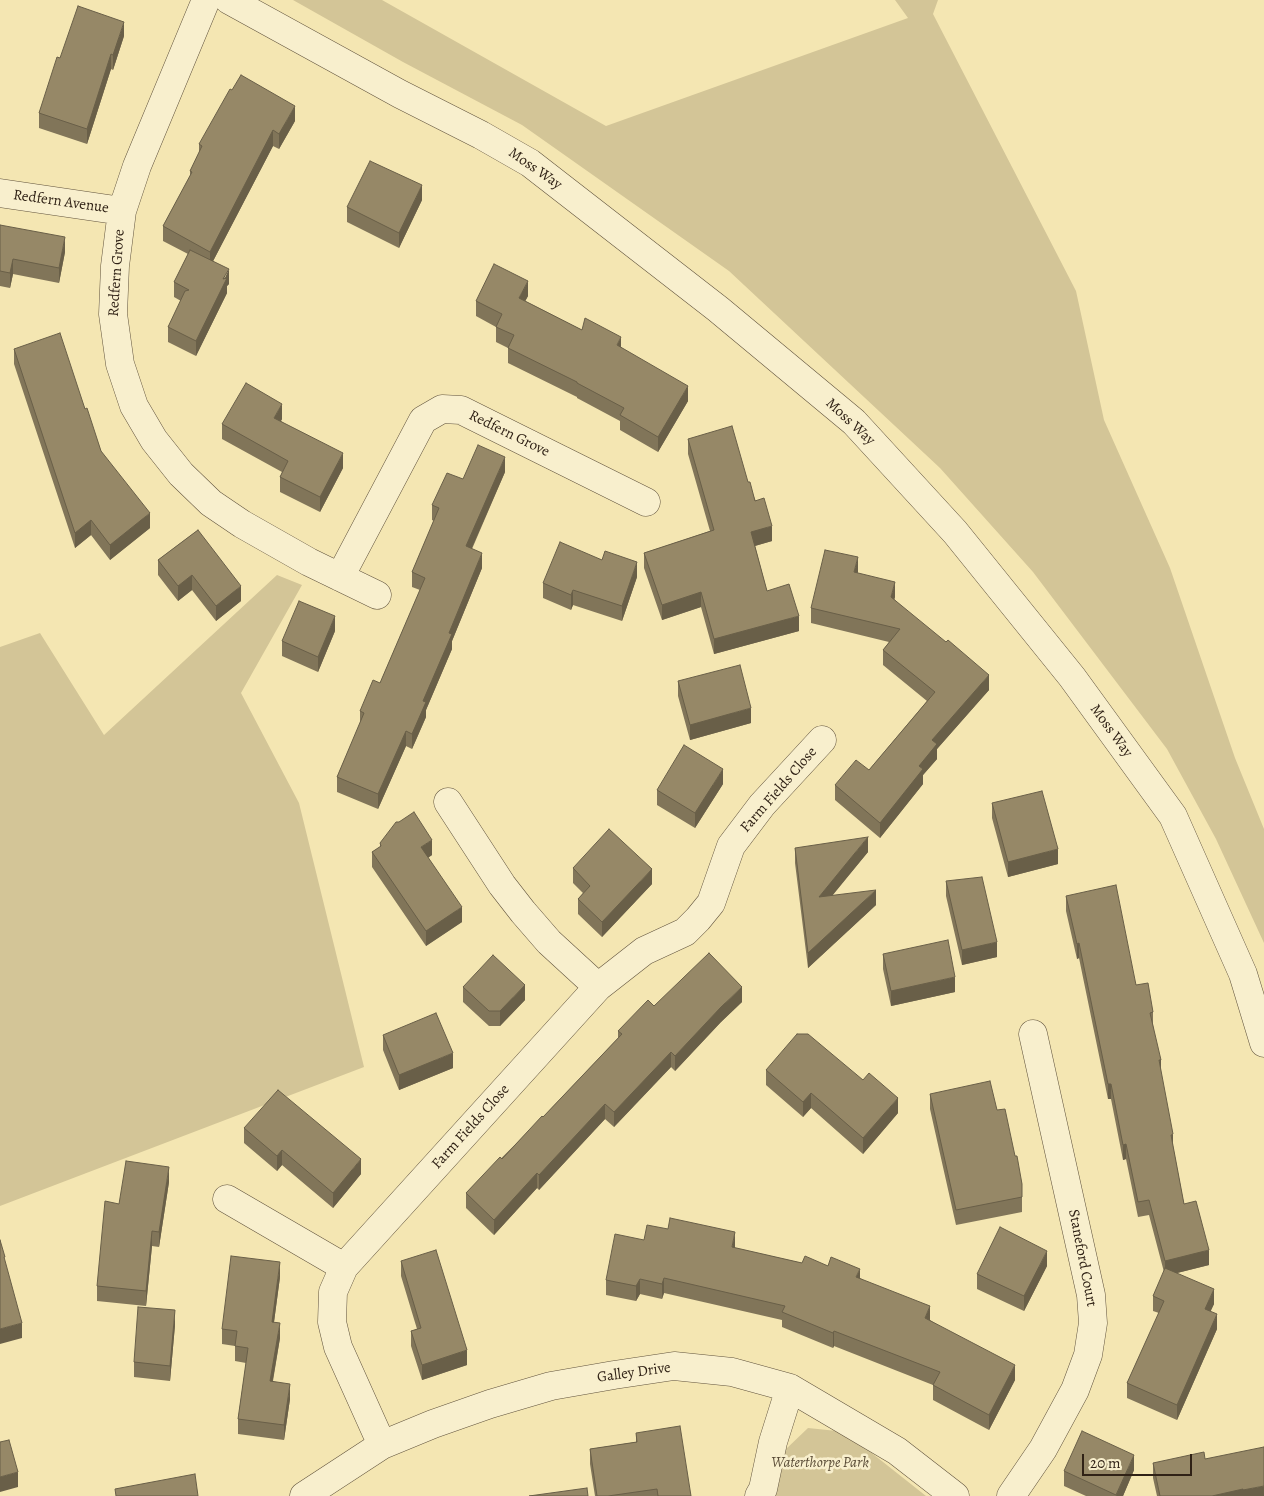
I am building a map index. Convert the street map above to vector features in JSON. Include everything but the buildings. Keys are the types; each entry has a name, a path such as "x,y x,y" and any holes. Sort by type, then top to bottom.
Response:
{"street":[{"name":"Redfern Grove","path":"206,0 137,166 122,210 115,266 113,314 120,364 134,406 154,440 181,474 211,503 242,524 309,562 376,595"},
{"name":"Moss Way","path":"229,0 392,90 481,135 530,163 718,309 854,422 955,532 1072,677 1173,816 1243,974 1264,1043"},
{"name":"Redfern Avenue","path":"0,193 122,210"},
{"name":"Redfern Grove","path":"340,577 423,420 442,409 460,410 646,502"},
{"name":"Farm Fields Close","path":"382,1445 338,1347 332,1322 333,1292 344,1267 598,986 644,952 685,932 698,919 711,903 732,846 762,805 822,740"},
{"path":"448,802 502,885 523,912 548,942 598,986"},
{"name":"Staneford Court","path":"1011,1496 1043,1449 1075,1390 1088,1355 1093,1323 1092,1295 1033,1034"},
{"path":"227,1198 344,1267"},
{"name":"Galley Drive","path":"304,1496 382,1445 433,1424 490,1404 551,1386 614,1374 674,1366 732,1372 790,1388 897,1452 955,1496"},
{"path":"759,1496 763,1489 773,1442 790,1388"}],"green space":[{"path":"293,0 382,0 606,126 908,18 895,0 938,0 933,14 1076,291 1104,420 1170,568 1235,758 1264,829 1264,943 1216,839 1167,749 1033,572 940,468 729,271 522,125 403,62"},
{"path":"277,575 302,585 241,693 299,803 364,1067 0,1206 0,647 40,633 104,735"},
{"name":"Waterthorpe Park","path":"808,1428 837,1431 859,1443 926,1496 773,1496 785,1450"}]}
